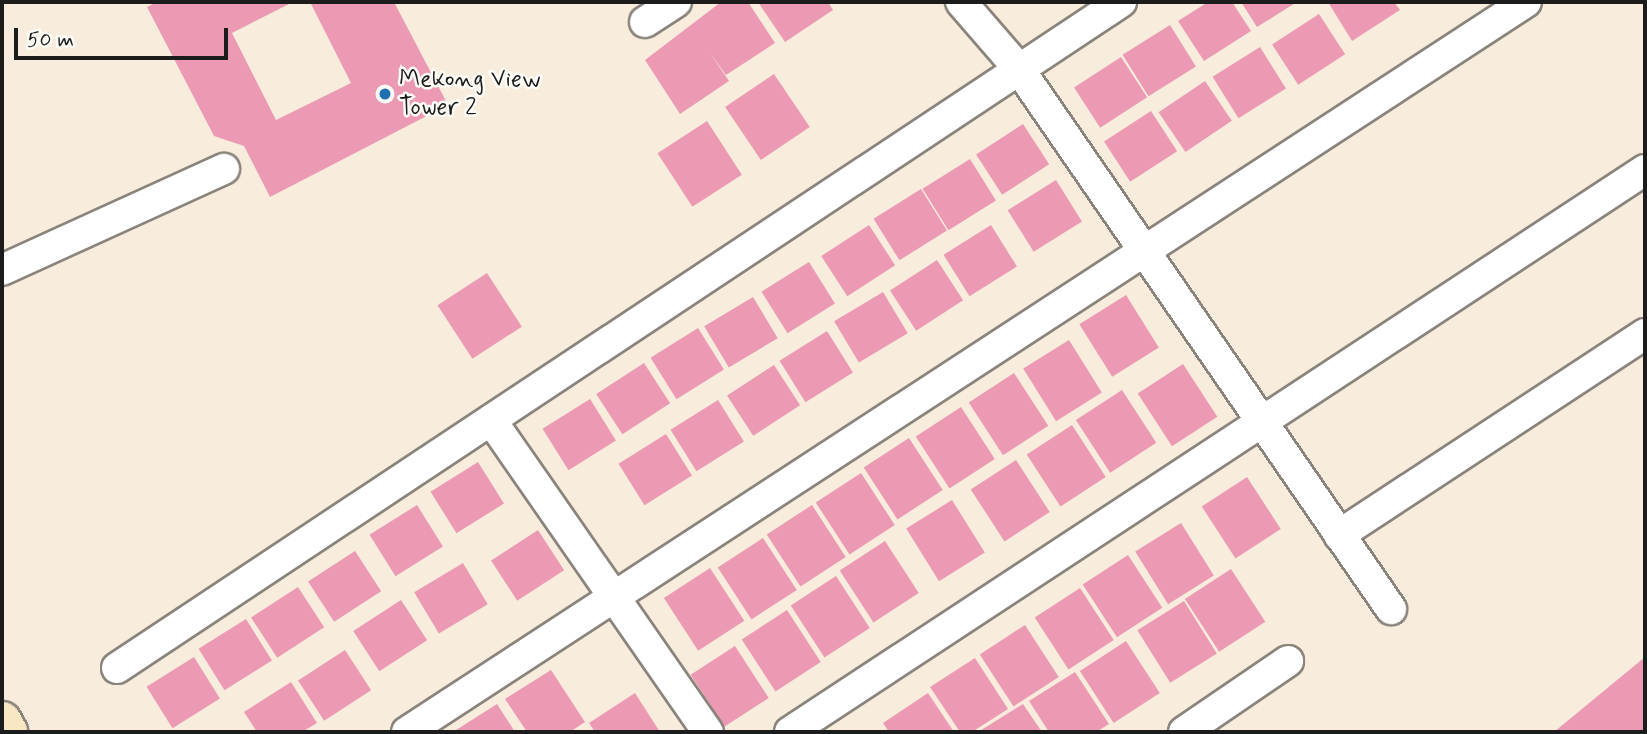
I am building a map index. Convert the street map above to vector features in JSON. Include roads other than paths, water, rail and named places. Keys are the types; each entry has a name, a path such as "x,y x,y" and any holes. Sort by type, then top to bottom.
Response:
{"street":[{"path":"645,22 676,2"},
{"path":"961,2 1019,69 1391,609"},
{"path":"117,668 1121,2"},
{"path":"407,732 1527,2"},
{"path":"2,270 224,169"},
{"path":"790,732 1645,170"},
{"path":"1339,534 1645,334"},
{"path":"491,420 708,732"},
{"path":"1184,732 1288,662"},
{"path":"2,721 8,732"}],"place":[{"name":"Mekong View Tower 2","path":"385,94"}]}
